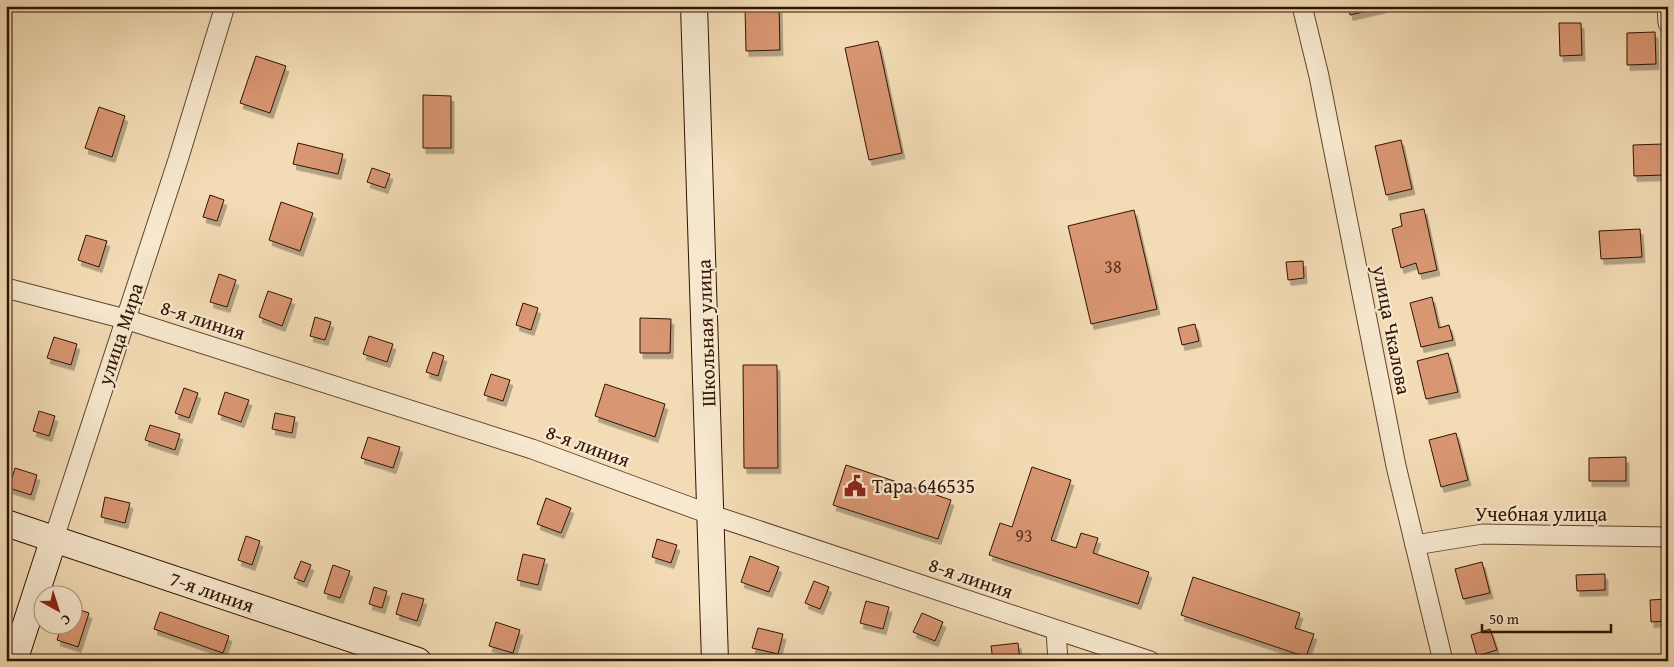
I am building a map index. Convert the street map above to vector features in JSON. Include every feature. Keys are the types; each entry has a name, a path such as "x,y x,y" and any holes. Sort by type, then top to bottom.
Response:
{"street":[{"name":"улица Мира","path":"14,661 178,160 225,6"},
{"name":"Школьная улица","path":"694,6 712,514 715,661"},
{"name":"улица Чкалова","path":"1302,6 1322,93 1396,466 1443,661"},
{"path":"1667,6 1668,23"},
{"name":"8-я линия","path":"6,288 125,319 532,449 712,514 1150,661"},
{"name":"7-я линия","path":"6,523 418,661"},
{"name":"Учебная улица","path":"1415,545 1483,534 1668,537"},
{"path":"1056,631 1058,661"}],"building":[{"path":"745,6 779,6 780,50 746,51"},
{"path":"1348,6 1384,6 1384,7 1350,15"},
{"path":"1559,23 1581,23 1582,55 1560,56"},
{"path":"1655,32 1656,64 1627,65 1627,33"},
{"path":"878,41 902,153 869,160 845,48"},
{"path":"256,56 286,66 270,113 240,103"},
{"path":"423,95 451,96 451,148 423,148"},
{"path":"99,107 125,116 112,157 85,148"},
{"path":"1401,140 1412,189 1386,195 1375,146"},
{"path":"298,143 343,154 338,174 293,164"},
{"path":"1663,144 1664,175 1634,176 1633,145"},
{"path":"372,168 390,174 385,188 367,182"},
{"path":"210,195 224,200 217,221 203,217"},
{"path":"281,202 313,213 300,251 269,240"},
{"path":"1424,209 1437,270 1419,274 1416,263 1401,268 1392,229 1402,226 1400,214"},
{"path":"1134,210 1157,309 1091,324 1068,226"},
{"path":"1640,229 1642,257 1601,259 1599,231"},
{"path":"86,235 107,241 99,267 78,260"},
{"path":"1303,261 1304,278 1288,280 1286,262"},
{"path":"219,274 236,280 227,307 210,302"},
{"path":"268,291 292,299 282,326 259,317"},
{"path":"1432,297 1439,328 1449,325 1453,340 1421,347 1410,303"},
{"path":"523,303 538,308 531,330 516,325"},
{"path":"315,317 331,322 325,340 310,336"},
{"path":"640,318 671,319 670,353 640,353"},
{"path":"1195,324 1199,341 1182,345 1178,328"},
{"path":"369,336 393,344 387,362 363,354"},
{"path":"54,337 77,344 71,365 47,358"},
{"path":"433,352 444,356 438,376 426,372"},
{"path":"1448,353 1458,392 1426,399 1417,361"},
{"path":"743,365 777,365 778,468 744,468"},
{"path":"491,374 510,380 503,401 484,395"},
{"path":"605,384 665,404 655,437 595,416"},
{"path":"184,388 198,393 189,418 175,413"},
{"path":"225,392 249,400 241,422 218,414"},
{"path":"39,411 55,416 49,436 33,431"},
{"path":"275,413 295,417 292,433 272,429"},
{"path":"150,425 180,434 175,450 145,440"},
{"path":"1456,433 1468,480 1441,487 1429,440"},
{"path":"368,437 400,447 393,468 361,458"},
{"path":"1626,457 1626,481 1589,481 1589,458"},
{"path":"846,465 951,500 938,539 833,505"},
{"path":"1032,467 1071,480 1051,540 1076,548 1081,533 1098,538 1093,553 1149,572 1138,604 989,555 1000,523 1012,527"},
{"path":"15,468 37,475 31,495 9,488"},
{"path":"105,497 130,503 125,523 101,517"},
{"path":"546,498 571,508 561,533 537,524"},
{"path":"246,536 260,541 252,565 238,560"},
{"path":"657,539 677,545 671,563 652,557"},
{"path":"523,554 545,559 538,585 517,580"},
{"path":"750,556 779,567 769,592 741,582"},
{"path":"301,561 311,565 304,582 294,578"},
{"path":"1482,562 1490,593 1463,599 1455,569"},
{"path":"333,565 350,571 340,598 324,593"},
{"path":"1605,574 1605,590 1577,591 1576,575"},
{"path":"1193,577 1300,613 1295,628 1314,634 1306,657 1181,615"},
{"path":"814,581 829,587 820,609 805,603"},
{"path":"374,587 387,591 382,608 369,604"},
{"path":"402,593 424,599 417,621 396,614"},
{"path":"1668,599 1668,621 1651,622 1650,600"},
{"path":"866,601 889,607 883,629 860,623"},
{"path":"82,611 89,613 78,647 57,640 59,634 82,634"},
{"path":"160,612 229,636 223,653 154,629"},
{"path":"922,613 943,622 935,641 913,632"},
{"path":"496,622 520,630 513,653 489,646"},
{"path":"758,628 783,634 778,654 752,648"},
{"path":"1490,629 1497,650 1477,656 1471,635"},
{"path":"1018,643 1020,661 993,661 991,646"},
{"path":"297,655 314,661 295,661"}],"place":[{"name":"Тара 646535","path":"855,486"}]}
